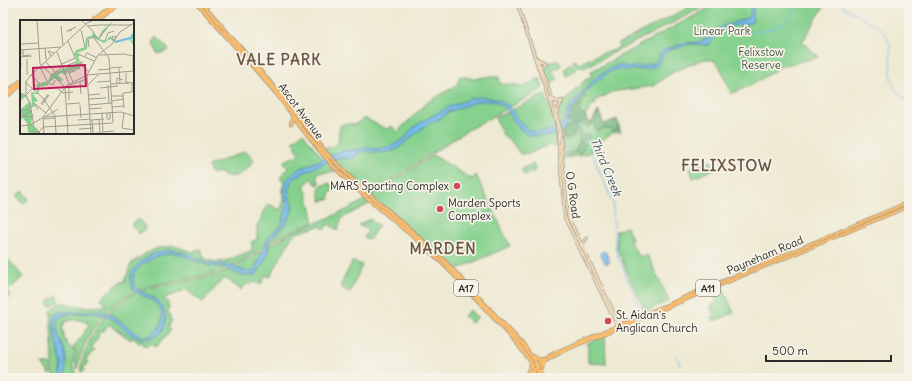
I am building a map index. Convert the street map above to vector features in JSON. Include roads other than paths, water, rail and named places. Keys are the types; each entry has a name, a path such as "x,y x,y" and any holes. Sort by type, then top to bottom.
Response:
{"highway":[{"path":"94,20 115,3"},
{"path":"98,20 119,3"},
{"name":"Ascot Avenue","path":"197,3 273,90 325,155 344,175 432,251"},
{"name":"Ascot Avenue","path":"202,3 273,85 303,123 325,155"},
{"path":"4,94 20,82"},
{"path":"3,100 20,85"},
{"path":"273,85 273,90 277,90"},
{"path":"291,124 292,115"},
{"path":"302,115 303,123"},
{"name":"A17","path":"432,251 531,361 535,367 536,377"},
{"name":"A17","path":"432,251 464,281 530,354 540,377"},
{"path":"458,280 464,281 464,286"},
{"path":"497,323 502,324 504,330"},
{"path":"530,354 544,361 540,377"},
{"path":"531,361 529,373 536,377"}],"main road":[{"name":"O G Road","path":"517,3 549,93 558,124"},
{"name":"O G Road","path":"535,56 541,68 546,86"},
{"path":"538,60 544,63 541,68"},
{"name":"O G Road","path":"549,93 552,98 556,114 560,138 565,218 619,326"},
{"path":"552,98 558,102 562,101 556,114"},
{"name":"Payneham Road","path":"525,378 535,367 556,352 701,293 894,210 909,202"},
{"name":"Payneham Road","path":"619,326 890,210 909,206"},
{"path":"581,245 587,238"},
{"name":"O G Road","path":"578,242 581,245 619,326"},
{"path":"696,292 701,293"},
{"path":"687,298 688,302"},
{"path":"616,318 621,322 627,322"},
{"name":"Payneham Road","path":"522,378 529,373"}],"water":[{"path":"750,3 754,3 752,22 735,25 725,30 708,45 690,44 670,50 663,55 658,65 648,69 616,69 609,72 583,94 571,111 565,127 561,132 554,135 528,135 519,128 505,107 494,101 478,101 448,112 439,119 426,125 396,150 382,152 360,151 355,157 348,159 333,159 303,173 292,180 288,190 292,211 285,225 270,239 267,255 257,274 253,276 241,275 223,267 209,266 176,253 157,256 141,265 134,274 133,283 140,290 161,304 166,320 162,331 153,337 143,338 133,335 117,322 100,314 92,313 61,316 58,318 57,332 65,352 66,369 64,378 60,378 62,365 55,338 53,322 54,315 62,312 101,311 111,315 142,337 152,334 160,327 162,323 159,307 150,299 139,294 132,286 130,281 132,273 141,261 153,254 166,250 172,250 186,253 209,263 228,265 245,271 254,271 269,236 281,226 287,207 284,191 285,185 287,180 297,170 341,151 367,148 376,149 392,146 405,138 413,128 423,121 451,106 472,98 484,97 499,100 509,106 518,120 528,130 536,132 549,131 561,125 571,104 597,77 610,68 618,65 630,67 644,66 655,63 664,50 684,43 700,42 710,37 719,28 749,17 751,10"},
{"path":"605,251 610,262 606,264 600,253"}],"waterway":[{"path":"736,25 751,32 773,28 789,18 800,3"},
{"path":"837,3 884,32 890,45 891,73 894,87 909,102"},
{"name":"Third Creek","path":"567,123 583,132 613,203 614,227"},
{"name":"Third Creek","path":"614,230 616,251 636,300 644,312"},
{"name":"Third Creek","path":"677,355 680,365"}],"place":[{"name":"MARS Sporting Complex","path":"457,186"},
{"name":"Marden Sports Complex","path":"440,209"},
{"name":"St. Aidan's Anglican Church","path":"608,321"}],"district":[{"name":"VALE PARK","path":"279,60"},
{"name":"FELIXSTOW","path":"727,166"},
{"name":"MARDEN","path":"443,249"}],"park label":[{"name":"Linear Park","path":"722,31"},
{"name":"Felixstow Reserve","path":"761,58"}]}
